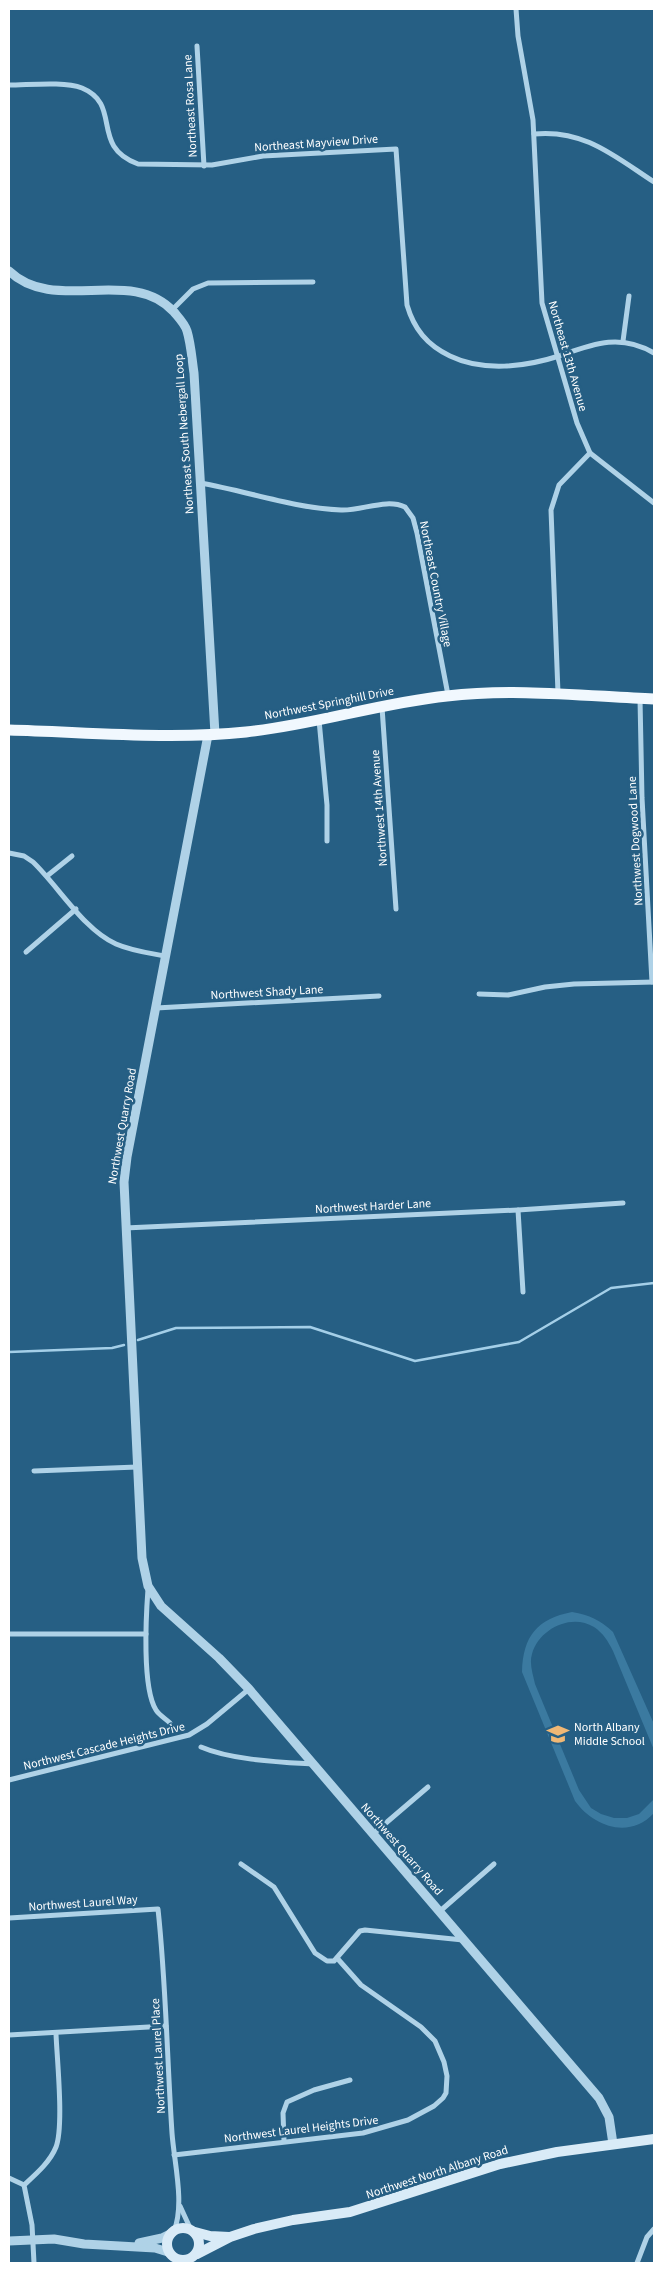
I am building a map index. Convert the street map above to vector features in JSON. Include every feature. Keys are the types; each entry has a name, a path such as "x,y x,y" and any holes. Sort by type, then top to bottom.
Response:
{"main road":[{"name":"Northwest Springhill Drive","path":"9,730 211,735 246,732 319,720 382,706 448,696 504,692 654,699"},
{"name":"Northwest North Albany Road","path":"191,2259 230,2237 270,2224 350,2212 516,2160 654,2139"},
{"path":"182,2228 193,2231 200,2246 191,2259 177,2260 171,2257 167,2241 172,2232 182,2228"},
{"name":"Northwest North Albany Road","path":"193,2231 210,2236 230,2237"}],"street":[{"name":"Northeast 13th Avenue","path":"516,9 518,36 532,112 534,134 542,303 577,423 590,453"},
{"name":"Northeast Rosa Lane","path":"197,46 204,166"},
{"name":"Northeast Mayview Drive","path":"9,85 80,88 90,92 102,106 106,115 110,140 114,148 127,160 150,165 204,166 263,156 396,149 405,294 410,317 422,336 442,352 481,366 504,366 557,356"},
{"path":"534,134 561,133 585,139 654,182"},
{"name":"Northeast South Nebergall Loop","path":"9,271 20,280 46,289 147,293 172,310 187,330 192,361 200,483 211,735"},
{"path":"172,310 192,289 208,283 313,282"},
{"path":"623,341 629,296"},
{"path":"557,356 595,344 623,341 654,353"},
{"path":"558,694 551,510 559,486 590,453 654,503"},
{"name":"Northeast Country Village","path":"200,483 294,503 340,510 359,510 391,503 405,507 413,518 417,533 448,696"},
{"name":"Northwest Dogwood Lane","path":"640,698 642,798 651,913 653,982"},
{"name":"Northwest 14th Avenue","path":"382,706 396,909"},
{"path":"319,720 327,805 327,842"},
{"name":"Northwest Quarry Road","path":"170,1723 156,1711 150,1696 146,1634 148,1586 142,1558 124,1194 127,1157 165,956 211,735"},
{"path":"9,853 24,856 47,876 97,931 115,944 165,956"},
{"path":"47,876 72,856"},
{"path":"26,952 76,910"},
{"path":"479,994 508,995 545,987 574,984 653,982"},
{"name":"Northwest Shady Lane","path":"156,1008 379,996"},
{"name":"Northwest Harder Lane","path":"125,1228 518,1210 623,1203"},
{"path":"518,1210 524,1292"},
{"path":"34,1471 138,1467"},
{"name":"Northwest Quarry Road","path":"148,1586 168,1614 219,1658 249,1689 599,2098 609,2117 613,2144"},
{"path":"9,1634 146,1634"},
{"name":"Northwest Cascade Heights Drive","path":"9,1780 189,1735 207,1724 249,1689"},
{"path":"200,1748 266,1760 312,1764"},
{"path":"373,1834 428,1787"},
{"path":"241,1864 274,1887 315,1952 327,1961 337,1958 360,1931 365,1930 463,1940"},
{"path":"439,1912 494,1864"},
{"name":"Northwest Laurel Way","path":"9,1918 158,1909"},
{"name":"Northwest Laurel Place","path":"158,1909 178,2203 172,2232"},
{"name":"Northwest Laurel Heights Drive","path":"174,2155 363,2133 397,2125 434,2106 446,2093 447,2076 444,2062 435,2041 421,2027 360,1985 337,1958"},
{"path":"9,2036 166,2026"},
{"path":"24,2185 43,2167 56,2146 59,2118 56,2034"},
{"path":"284,2141 283,2113 287,2102 314,2090 350,2080"},
{"path":"9,2178 24,2185"},
{"path":"24,2185 32,2225 34,2263"},
{"name":"Northwest Laurel Place","path":"178,2203 193,2231"},
{"path":"637,2263 647,2237 654,2229"},
{"path":"127,2246 162,2238 172,2232"},
{"path":"9,2241 54,2239 84,2244 155,2248 171,2257"}],"shaded area":[{"path":"572,1612 594,1619 604,1624 613,1632 654,1724 654,1750 613,1651 605,1638 594,1627 585,1623 566,1623 557,1626 541,1637 531,1658 535,1684 579,1790 591,1808 601,1814 614,1818 627,1818 639,1814 654,1799 654,1813 634,1826 623,1828 601,1823 591,1817 575,1801 522,1672 525,1648 534,1631 550,1619"}],"waterway":[{"path":"138,1340 176,1328 310,1327 415,1361 519,1342 611,1288 654,1283"},
{"path":"9,1352 112,1348 124,1345"}],"place":[{"name":"North Albany Middle School","path":"558,1734"}]}
